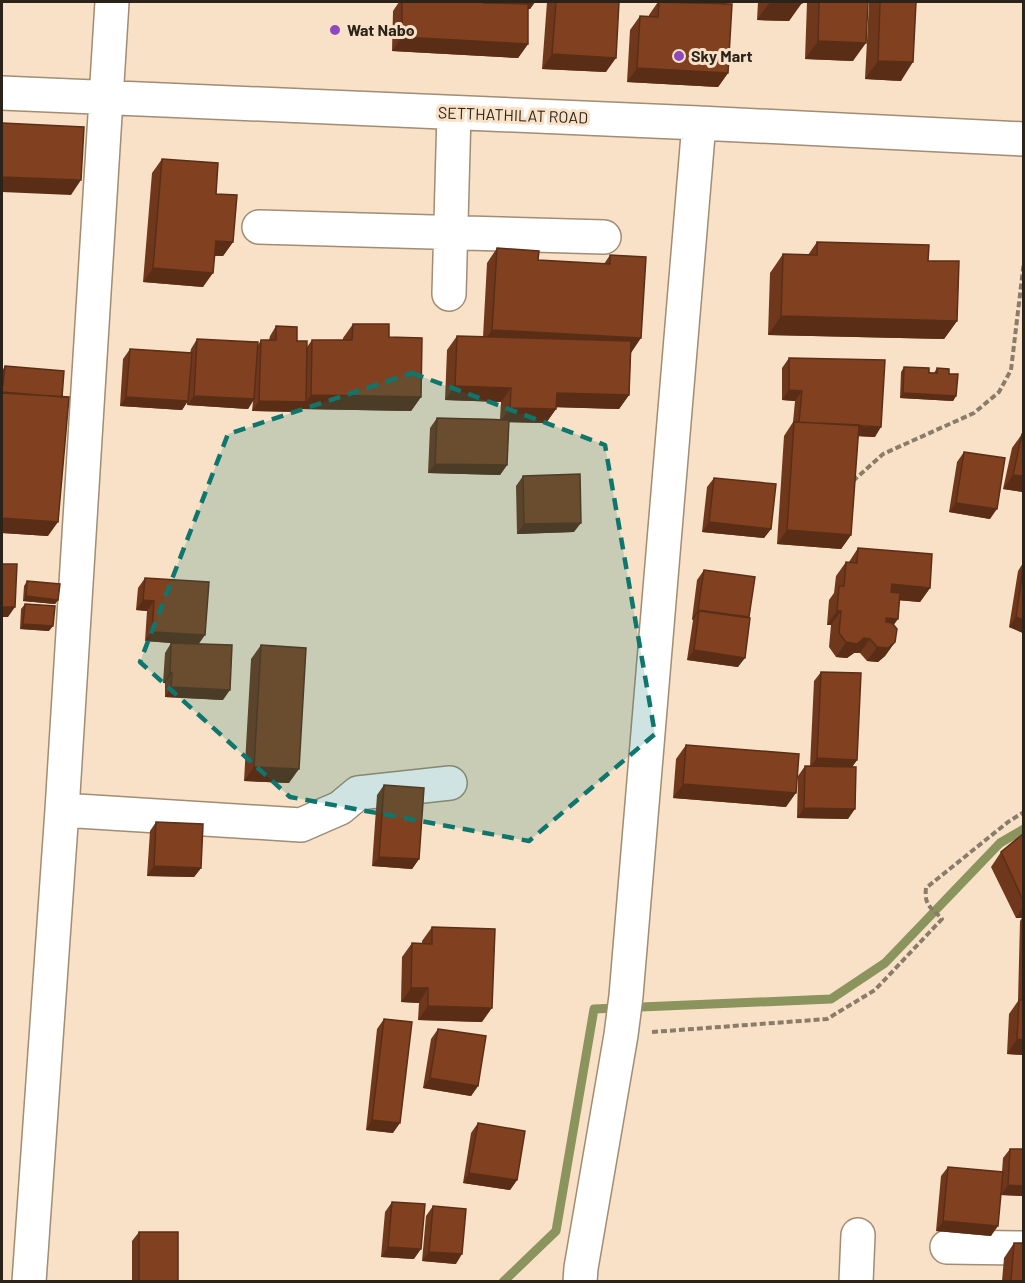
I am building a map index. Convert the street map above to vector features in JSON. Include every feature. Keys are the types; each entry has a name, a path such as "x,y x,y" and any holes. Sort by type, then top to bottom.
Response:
{"street":[{"path":"29,1281 62,810 112,2"},
{"name":"SETTHATHILAT ROAD","path":"2,93 1023,139"},
{"path":"449,294 454,113"},
{"path":"580,1281 623,1019 699,123"},
{"path":"258,227 604,237"},
{"path":"62,810 301,825 340,808 358,793 450,783"},
{"path":"856,1281 858,1235"},
{"path":"947,1247 1023,1248"}],"path":[{"path":"853,482 883,454 974,413 999,392 1011,370 1023,261"},
{"path":"623,1019 827,1018 875,990 942,919 928,905 925,898 926,888 1023,812"}],"highlighted area":[{"path":"412,373 605,445 655,734 529,841 290,797 140,662 228,434"}],"building":[{"path":"402,2 528,4 528,44 402,37"},
{"path":"556,2 619,2 616,58 552,54"},
{"path":"659,2 732,4 728,73 637,68 640,16 658,17"},
{"path":"819,2 868,2 866,43 818,41"},
{"path":"880,2 916,2 913,62 878,61"},
{"path":"2,123 84,127 81,180 2,177"},
{"path":"162,159 218,163 216,194 237,195 233,242 216,241 213,273 153,268"},
{"path":"817,242 929,245 928,261 959,261 957,321 781,316 783,254 817,255"},
{"path":"497,248 539,251 538,260 610,264 610,255 646,257 641,338 492,330"},
{"path":"353,324 389,324 389,337 422,338 421,397 311,395 312,340 352,340"},
{"path":"276,326 297,327 297,341 307,341 306,402 259,401 261,340 276,340"},
{"path":"457,336 631,341 629,395 557,393 556,409 510,408 511,388 455,386"},
{"path":"197,339 258,342 254,399 194,396"},
{"path":"130,349 192,353 188,401 126,397"},
{"path":"789,358 885,360 881,427 799,422 802,391 789,390"},
{"path":"5,366 64,371 62,397 2,392"},
{"path":"904,367 929,368 929,373 937,373 937,368 949,369 949,374 958,374 956,396 903,393"},
{"path":"2,393 69,397 58,522 2,518"},
{"path":"437,418 509,420 507,465 435,464"},
{"path":"794,422 859,425 851,535 787,530"},
{"path":"1023,434 1023,476 1013,475"},
{"path":"964,452 1005,458 997,509 956,503"},
{"path":"580,474 581,523 524,524 523,476"},
{"path":"714,478 776,484 771,529 709,522"},
{"path":"858,548 932,554 930,588 892,584 891,592 900,593 898,619 886,618 886,622 892,623 897,629 895,642 888,648 877,647 870,639 864,638 857,644 846,642 839,633 841,611 837,611 839,586 844,586 846,562 857,563"},
{"path":"2,564 17,564 15,607 2,607"},
{"path":"1023,568 1023,620 1016,617"},
{"path":"704,570 755,577 749,617 698,610"},
{"path":"145,578 209,582 205,635 152,632 154,601 143,600"},
{"path":"27,581 60,584 58,600 26,596"},
{"path":"25,604 55,606 53,626 23,624"},
{"path":"699,611 750,618 745,658 694,650"},
{"path":"171,643 232,645 230,690 171,687"},
{"path":"261,645 306,648 299,769 254,767"},
{"path":"821,672 861,673 857,760 817,758"},
{"path":"686,745 799,754 796,793 683,784"},
{"path":"805,766 856,767 855,809 804,808"},
{"path":"384,785 424,788 419,859 379,857"},
{"path":"156,822 203,824 201,868 154,866"},
{"path":"1023,834 1023,900 1001,852"},
{"path":"432,927 495,929 492,1008 428,1006 428,988 411,988 412,943 432,944"},
{"path":"1019,1000 1023,1000 1023,1040 1017,1039"},
{"path":"384,1019 412,1022 400,1123 372,1120"},
{"path":"438,1029 486,1036 478,1086 430,1078"},
{"path":"478,1123 525,1131 517,1180 469,1173"},
{"path":"1010,1149 1023,1149 1023,1186 1008,1185"},
{"path":"948,1167 1003,1172 998,1226 943,1221"},
{"path":"392,1202 425,1204 421,1249 388,1247"},
{"path":"433,1206 466,1209 462,1254 429,1252"},
{"path":"139,1232 178,1232 178,1281 139,1281"},
{"path":"1014,1243 1023,1243 1023,1281 1011,1281"}],"waterway":[{"path":"503,1282 556,1231 594,1009 831,999 885,963 1000,843 1024,829"}],"place":[{"name":"Wat Nabo","path":"335,30"},
{"name":"Sky Mart","path":"679,56"}]}
